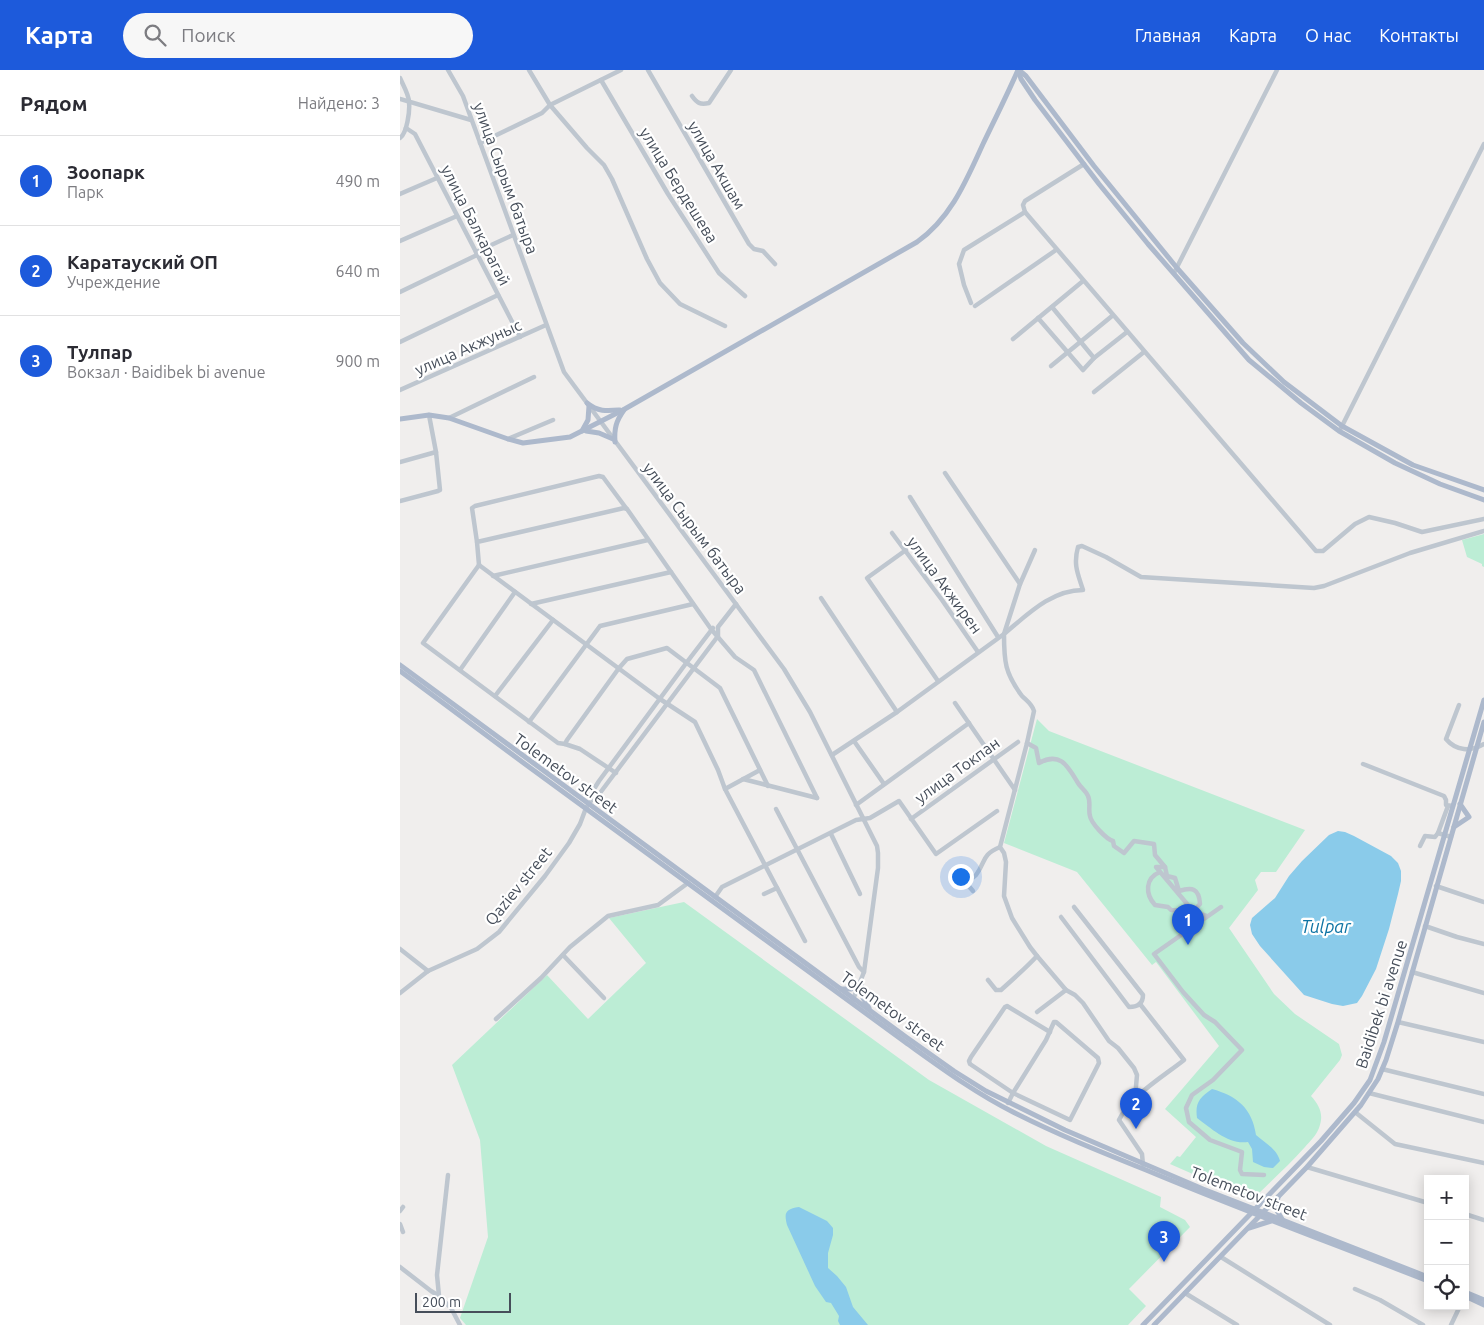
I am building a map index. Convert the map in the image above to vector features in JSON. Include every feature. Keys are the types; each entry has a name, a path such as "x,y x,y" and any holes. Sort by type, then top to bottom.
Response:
{"main road":[{"path":"1018,70 1021,79 1035,100 1148,244 1243,343 1284,382 1342,426 1413,465 1484,490"},
{"path":"1018,70 1026,76 1175,271 1249,360 1301,403 1339,431 1395,462 1433,480 1484,500"},
{"path":"400,419 428,415 449,418 523,443 570,437 624,409 927,235 953,204 967,179 1018,70"},
{"path":"588,404 602,411 624,409"},
{"path":"583,431 588,420 588,404"},
{"path":"583,431 599,433 614,441 616,424 624,409"},
{"name":"Tolemetov street","path":"400,665 688,883 853,1001 952,1075 1012,1112 1073,1140 1424,1275"},
{"name":"Tolemetov street","path":"400,671 587,806"},
{"name":"Baidibek bi avenue","path":"1143,1325 1321,1141 1354,1103 1370,1080 1434,885 1448,836 1451,806 1484,700"},
{"name":"Baidibek bi avenue","path":"1448,836 1454,827 1484,722"},
{"path":"1454,827 1469,818 1460,804"},
{"name":"Tolemetov street","path":"639,845 715,897 840,988 853,1001 870,1010 954,1072 1008,1103 1065,1130 1253,1211"},
{"name":"Baidibek bi avenue","path":"1154,1325 1307,1167 1355,1112 1378,1079 1398,1022 1425,926 1434,885"},
{"path":"840,988 851,988 861,982 863,998 870,1010"},
{"path":"1278,1197 1276,1209 1283,1220"},
{"name":"Tolemetov street","path":"1261,1214 1272,1221 1424,1279"},
{"path":"1246,1229 1272,1221"},
{"path":"1194,1272 1201,1277"},
{"path":"1469,1294 1484,1300"},
{"path":"1469,1298 1484,1305"}],"street":[{"name":"улица Сырым батыра","path":"448,70 462,96 480,142 564,372 784,669 810,712 876,846 878,862 864,972 853,1001"},
{"path":"529,70 550,105 604,165 660,283 680,304 725,326"},
{"path":"480,142 542,113 550,105 602,80 612,72 621,70"},
{"name":"улица Акшам","path":"648,70 749,244 754,249 763,252 775,264"},
{"path":"692,96 695,101 702,104 709,103 732,70"},
{"path":"1175,271 1277,70"},
{"path":"400,78 410,101 406,128 404,135 400,138"},
{"name":"улица Бердешева","path":"602,80 668,194 719,273 745,296"},
{"path":"400,99 471,120"},
{"name":"улица Балкарагай","path":"406,128 414,134 520,337"},
{"path":"1339,431 1484,144"},
{"path":"1084,164 1025,201 1023,205 1024,212 1316,550 1323,551 1355,524 1369,517 1422,532 1484,519"},
{"path":"400,194 438,178"},
{"path":"1024,212 964,250 959,264 964,285 973,305 1056,250"},
{"path":"400,241 457,216"},
{"path":"400,292 513,235"},
{"path":"1013,339 1083,281"},
{"path":"400,342 498,295"},
{"path":"1052,307 1094,358"},
{"path":"1051,366 1112,316"},
{"path":"1038,318 1083,370 1094,358 1127,332"},
{"name":"улица Акжуныс","path":"400,390 546,325"},
{"path":"1094,392 1144,352"},
{"path":"449,418 534,378"},
{"path":"400,501 440,490 436,452 428,415"},
{"path":"508,439 553,420"},
{"path":"400,462 436,452"},
{"path":"945,473 1020,584"},
{"path":"616,773 580,748 558,743 423,643 479,565 472,514 472,508 475,506 599,476 603,477 712,629 735,657 754,670 817,798 743,779"},
{"path":"910,497 998,637"},
{"path":"477,542 626,508"},
{"path":"832,755 897,712 1004,634 1046,600 1082,590 1075,569 1078,547 1082,546 1106,557 1141,577 1314,588 1324,586 1410,553 1484,531"},
{"name":"улица Акжирен","path":"892,533 978,652"},
{"path":"493,576 648,540"},
{"path":"906,550 867,578 938,681"},
{"path":"1000,847 1034,710 1033,706 1024,698 1010,678 1004,656 1004,634 1020,584 1035,550"},
{"path":"479,565 660,699 695,722 725,788 805,941"},
{"path":"531,604 671,572"},
{"path":"460,670 516,592"},
{"path":"821,598 897,712"},
{"path":"529,722 601,625 693,604"},
{"path":"718,627 718,636 668,704 600,794 595,794 594,789 687,662 712,629 718,627 736,604"},
{"path":"495,696 553,620"},
{"path":"565,744 619,668 627,660 667,648 720,688 768,786"},
{"path":"956,703 1015,790"},
{"path":"1459,705 1446,739 1451,745 1470,750 1484,744"},
{"path":"856,805 969,723"},
{"path":"854,741 884,784"},
{"name":"улица Токпан","path":"911,819 1018,742"},
{"path":"1027,744 1036,748 1039,763 1048,758 1061,760 1070,769 1088,797 1090,817 1108,839 1113,841 1114,846 1124,853 1134,841 1154,844 1155,856 1165,866 1167,876 1175,878 1179,891 1188,888 1194,890 1200,896 1200,904 1193,911"},
{"path":"1363,764 1444,796 1446,805 1451,806 1435,837 1425,836 1420,846"},
{"path":"725,788 760,770"},
{"name":"Qaziev street","path":"400,993 428,971 477,949 499,932 569,843 595,794"},
{"path":"715,897 722,887 856,820 870,818 899,801 936,854 997,811"},
{"path":"776,809 859,967 864,972"},
{"path":"1438,833 1448,836"},
{"path":"831,834 860,894"},
{"path":"973,891 966,884 976,874 984,857 1000,847"},
{"path":"1000,847 1004,852 1006,862 1004,896 1012,918 1037,956 1066,990 1079,999 1109,1041 1118,1048 1134,1068 1137,1076 1135,1098"},
{"path":"1165,866 1156,867 1193,911"},
{"path":"1160,872 1151,876 1148,883 1150,900 1155,905 1168,907 1171,910 1193,911 1207,916"},
{"path":"496,1019 541,978 570,947 608,916 658,905 688,883"},
{"path":"1434,885 1484,902"},
{"path":"764,894 777,888"},
{"path":"1061,917 1129,1007 1136,1007 1140,1004 1143,995 1074,907"},
{"path":"1221,907 1154,954 1183,992 1204,1015 1215,1022 1242,1050 1213,1080 1192,1095 1186,1108 1189,1122 1210,1140 1242,1152 1240,1170 1242,1174 1264,1175"},
{"path":"1425,926 1484,944"},
{"path":"400,949 428,971"},
{"path":"563,954 604,998"},
{"path":"988,980 996,990 1001,990 1037,956"},
{"path":"1412,972 1484,993"},
{"path":"1037,1012 1066,990"},
{"path":"1140,1004 1184,1060 1135,1098 1122,1113 1119,1120 1142,1154 1144,1165"},
{"path":"1050,1032 1007,1006 969,1061 970,1064 1013,1093 1070,1120"},
{"path":"1008,1103 1054,1022 1056,1022 1098,1058 1099,1063 1065,1130"},
{"path":"1398,1022 1484,1042"},
{"path":"1382,1069 1484,1094"},
{"path":"1369,1093 1484,1122"},
{"path":"1355,1112 1395,1144 1484,1163"},
{"path":"1307,1167 1424,1202"},
{"path":"439,1296 437,1275 440,1265 448,1175"},
{"path":"1469,1215 1484,1220"},
{"path":"400,1224 403,1232"},
{"path":"1221,1257 1330,1325"},
{"path":"400,1267 439,1296 451,1308 460,1325"},
{"path":"1355,1289 1380,1300 1423,1325"},
{"path":"1185,1293 1238,1325"},
{"path":"1451,1325 1458,1310"}],"green space":[{"path":"1484,534 1484,567 1482,564 1467,557 1462,540"},
{"path":"1037,719 1049,731 1305,830 1276,872 1261,872 1255,880 1258,890 1229,928 1274,994 1295,1014 1339,1044 1342,1055 1311,1096 1317,1103 1321,1115 1319,1128 1316,1133 1292,1161 1252,1200 1170,1164 1177,1156 1180,1157 1196,1137 1165,1109 1219,1046 1156,962 1152,965 1077,872 1004,843"},
{"path":"684,902 929,1080 1046,1146 1161,1197 1160,1207 1185,1220 1190,1227 1129,1289 1146,1306 1128,1325 466,1325 460,1318 488,1237 480,1140 452,1065 547,975 588,1019 646,963 609,918"}],"water":[{"name":"Tulpar","path":"1338,831 1354,836 1391,856 1398,863 1401,871 1398,894 1376,969 1357,1003 1343,1006 1304,995 1260,946 1252,934 1250,925 1252,918 1275,898 1289,876 1302,861 1329,835"},
{"path":"1212,1089 1229,1095 1247,1110 1256,1135 1270,1146 1280,1161 1273,1168 1264,1167 1253,1162 1252,1149 1248,1142 1227,1139 1197,1118 1197,1105 1199,1101"},
{"path":"799,1207 827,1221 833,1228 828,1253 828,1268 846,1287 853,1307 868,1325 840,1325 838,1321 839,1316 831,1303 826,1302 815,1286 786,1221 788,1210"}],"place":[{"name":"Зоопарк","path":"1188,945"},
{"name":"Каратауский ОП","path":"1136,1129"},
{"name":"Тулпар","path":"1164,1262"}]}
